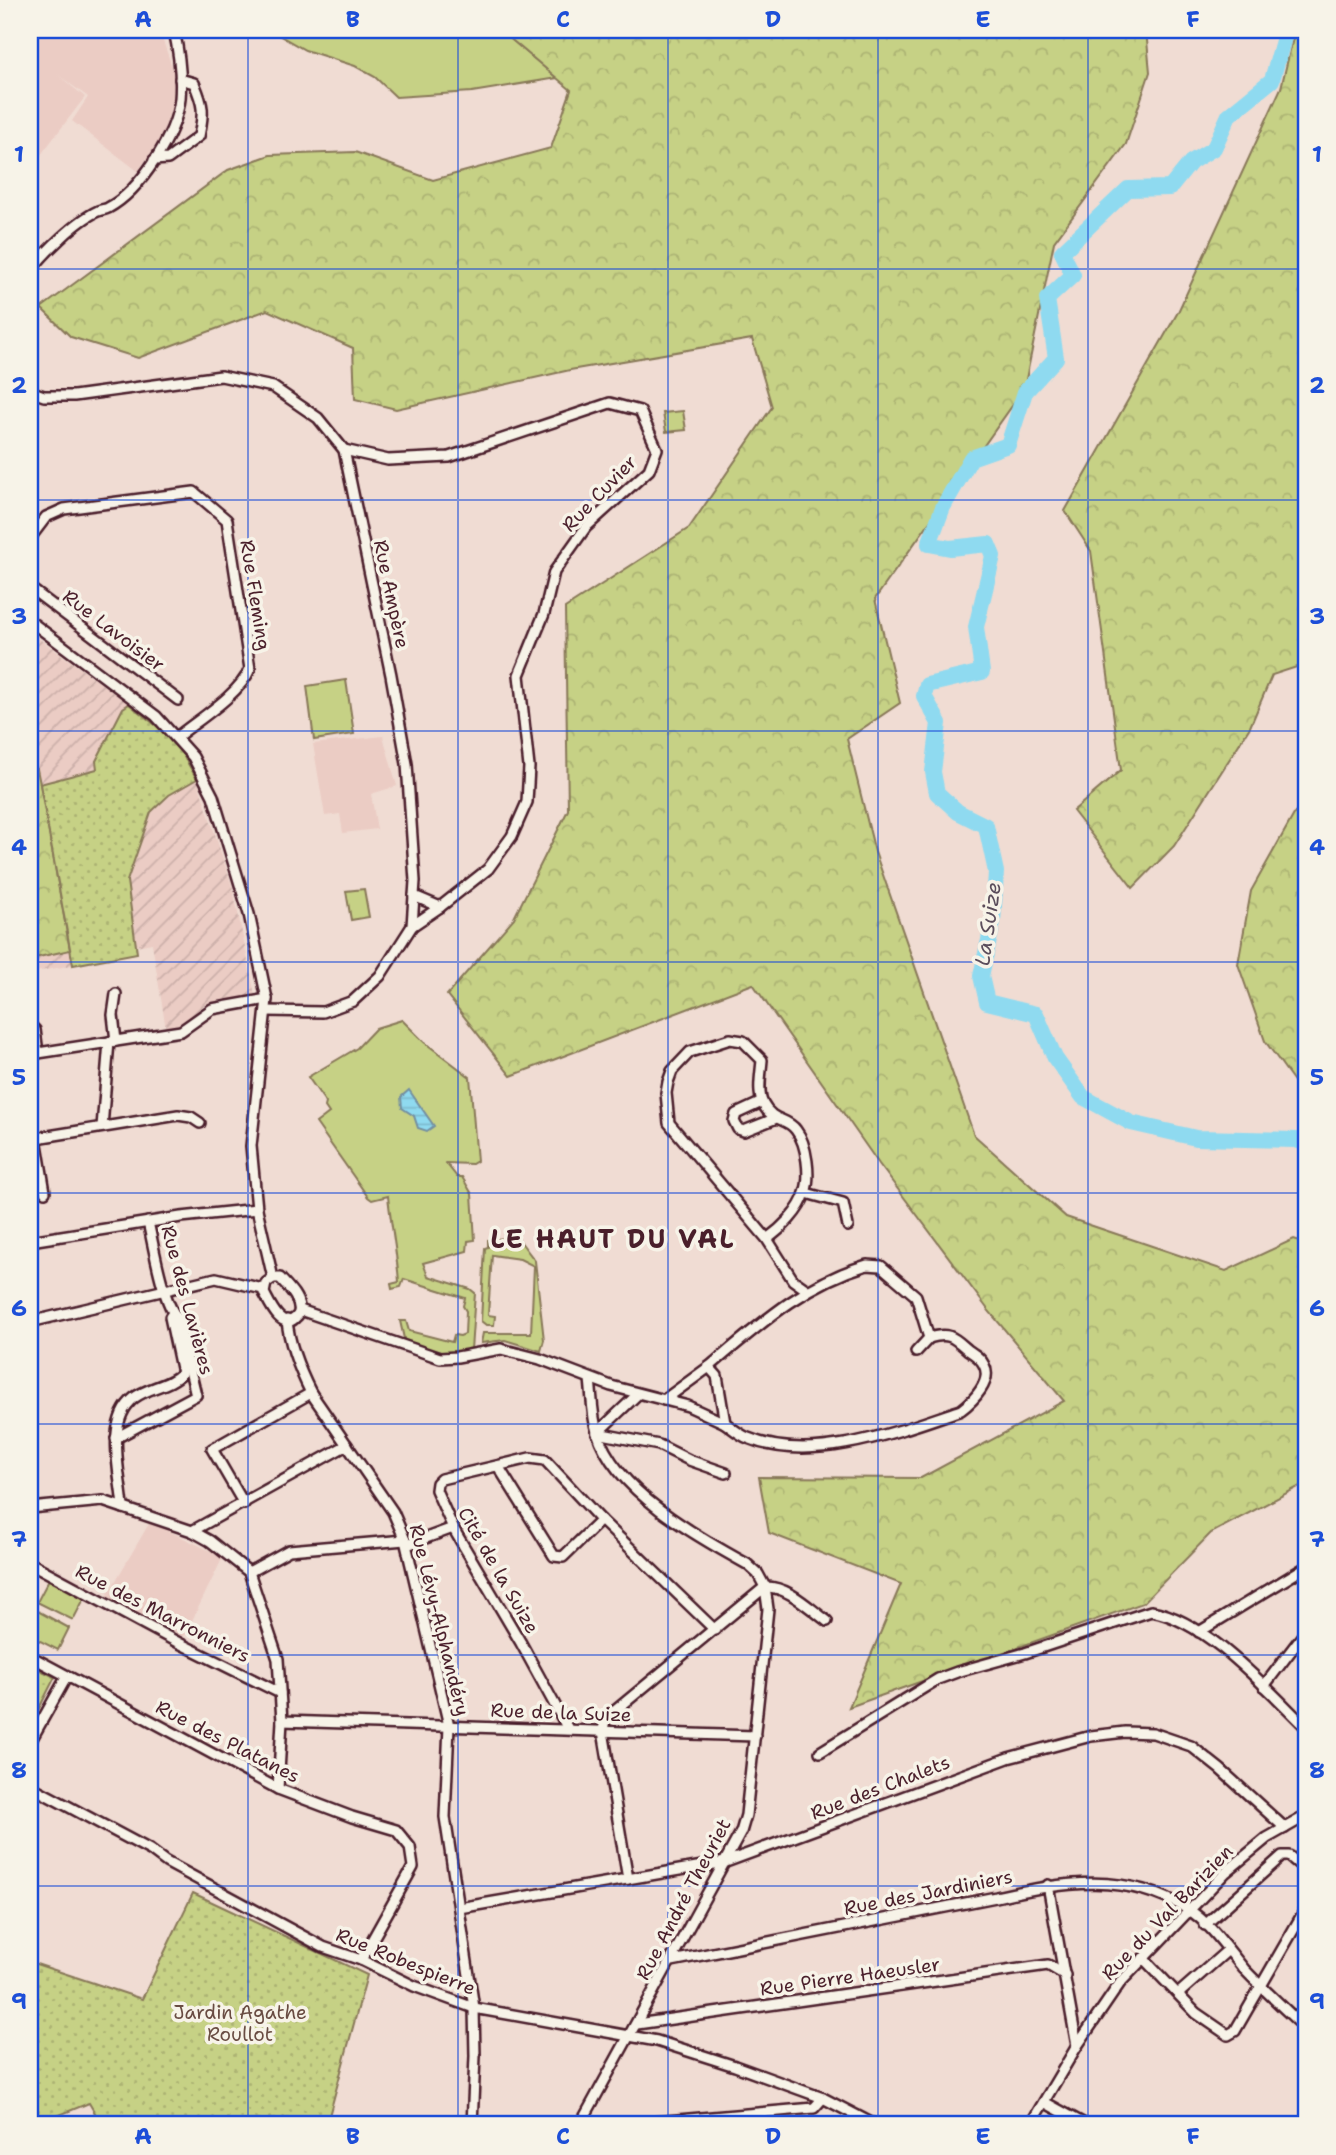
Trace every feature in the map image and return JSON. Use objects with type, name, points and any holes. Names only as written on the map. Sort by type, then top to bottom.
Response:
[{"type":"street","points":[[30,271],[67,233],[99,210],[107,208],[141,182],[163,149],[180,102],[181,60],[174,30]]},
{"type":"street","points":[[154,160],[168,159],[198,136],[204,113],[199,95],[194,83],[180,79]]},
{"type":"street","name":"Rue Ampère","points":[[30,391],[44,396],[74,396],[221,376],[273,387],[318,418],[344,450],[407,764],[415,881],[412,926],[380,976],[353,1000],[323,1012],[267,1011]]},
{"type":"street","name":"Rue Cuvier","points":[[344,450],[388,460],[449,457],[610,403],[640,411],[657,449],[649,470],[586,527],[554,572],[544,614],[519,675],[529,767],[527,802],[512,836],[488,869],[412,926]]},
{"type":"street","name":"Rue Fleming","points":[[30,538],[46,517],[64,509],[194,492],[227,520],[250,669],[245,680],[234,691],[177,737]]},
{"type":"street","name":"Rue Lavoisier","points":[[30,588],[178,700]]},
{"type":"street","points":[[30,621],[156,716],[177,737],[199,767],[212,796],[249,914],[267,999],[251,1146],[257,1209],[273,1278]]},
{"type":"street","points":[[414,897],[440,907]]},
{"type":"street","points":[[102,1127],[116,995]]},
{"type":"street","points":[[30,1024],[35,1030],[34,1054],[181,1031],[212,1009],[267,999]]},
{"type":"street","points":[[774,1119],[762,1102],[762,1060],[743,1041],[730,1039],[690,1052],[672,1071],[666,1093],[669,1123],[767,1239],[793,1280],[807,1290]]},
{"type":"street","points":[[762,1102],[736,1114],[734,1121],[738,1129],[744,1130],[774,1119],[785,1121],[796,1128],[807,1152],[806,1193],[783,1227],[767,1239]]},
{"type":"street","points":[[45,1192],[33,1138],[178,1115],[191,1117],[200,1123]]},
{"type":"street","points":[[806,1193],[843,1202],[848,1226]]},
{"type":"street","points":[[30,1241],[148,1222],[257,1209]]},
{"type":"street","name":"Rue des Lavières","points":[[116,1438],[196,1395],[177,1317],[165,1290],[148,1222]]},
{"type":"street","points":[[664,1400],[807,1290],[841,1273],[867,1265],[881,1266],[916,1296],[929,1338]]},
{"type":"street","points":[[30,1322],[216,1278],[263,1289]]},
{"type":"street","points":[[263,1289],[268,1281],[280,1278],[300,1310],[440,1358],[501,1349],[540,1359],[590,1379],[688,1406],[725,1423],[747,1438],[785,1448],[832,1446],[890,1433],[961,1410],[985,1383],[986,1369],[983,1361],[951,1336],[929,1338],[916,1352]]},
{"type":"street","points":[[263,1289],[274,1312],[283,1320],[297,1316],[300,1310]]},
{"type":"street","points":[[123,1508],[116,1438],[120,1416],[132,1399],[177,1378],[182,1373],[170,1317],[173,1313]]},
{"type":"street","name":"Rue Lévy-Alphandéry","points":[[287,1320],[301,1373],[393,1512],[406,1543],[449,1726],[445,1817],[474,2008],[472,2125]]},
{"type":"street","points":[[709,1367],[717,1376],[725,1423]]},
{"type":"street","points":[[590,1379],[597,1433],[630,1485],[668,1516],[747,1564],[758,1574],[765,1587]]},
{"type":"street","points":[[244,1504],[212,1449],[312,1393]]},
{"type":"street","points":[[597,1433],[638,1394]]},
{"type":"street","points":[[597,1433],[659,1445],[689,1460],[726,1473]]},
{"type":"street","points":[[192,1531],[347,1445]]},
{"type":"street","name":"Cité de la Suize","points":[[568,1729],[453,1528],[436,1490],[436,1483],[441,1479],[530,1458],[545,1460],[601,1520],[715,1630]]},
{"type":"street","points":[[498,1466],[554,1556],[563,1557],[601,1520]]},
{"type":"street","points":[[30,1508],[103,1502],[192,1531],[210,1541],[249,1572],[278,1659],[282,1721],[278,1789]]},
{"type":"street","points":[[249,1572],[289,1550],[406,1543],[453,1528]]},
{"type":"street","name":"Rue des Marronniers","points":[[30,1563],[179,1643],[280,1693]]},
{"type":"street","points":[[1199,1632],[1306,1567]]},
{"type":"street","points":[[628,1878],[603,1731],[605,1719],[765,1587],[776,1586],[827,1621]]},
{"type":"street","name":"Rue André Theuriet","points":[[583,2124],[741,1832],[746,1815],[768,1609],[765,1587]]},
{"type":"street","points":[[820,1752],[937,1679],[1151,1611],[1167,1613],[1232,1656],[1306,1727]]},
{"type":"street","points":[[1264,1686],[1306,1631]]},
{"type":"street","name":"Rue des Platanes","points":[[30,1656],[278,1789],[352,1817],[396,1830],[410,1847],[413,1867],[361,1960]]},
{"type":"street","points":[[30,1742],[67,1676]]},
{"type":"street","name":"Rue de la Suize","points":[[282,1721],[755,1736]]},
{"type":"street","name":"Rue des Chalets","points":[[458,1908],[726,1862],[1008,1758],[1091,1736],[1125,1732],[1153,1733],[1191,1746],[1285,1828]]},
{"type":"street","name":"Rue Robespierre","points":[[30,1786],[323,1947],[361,1960],[414,1986],[474,2008],[631,2035],[735,2066],[823,2098],[875,2125]]},
{"type":"street","name":"Rue du Val Barizien","points":[[1030,2125],[1077,2046],[1120,1983],[1226,1872],[1267,1838],[1306,1816]]},
{"type":"street","points":[[1205,1925],[1282,1856],[1289,1856],[1306,1870]]},
{"type":"street","name":"Rue des Jardiniers","points":[[672,1961],[1048,1885],[1104,1882],[1141,1889],[1189,1910],[1260,1986],[1306,2029]]},
{"type":"street","points":[[1048,1885],[1077,2046]]},
{"type":"street","points":[[1143,1958],[1196,2014],[1228,2035],[1235,2031],[1306,1908]]},
{"type":"street","points":[[1178,1994],[1228,1950]]},
{"type":"street","name":"Rue Pierre Haeusler","points":[[637,2024],[1048,1965],[1065,1976]]},
{"type":"street","points":[[620,2125],[814,2108],[823,2098]]},
{"type":"street","points":[[1044,2102],[1086,2125]]},
{"type":"shaded area","points":[[31,30],[159,30],[174,72],[173,103],[161,139],[138,171],[72,121],[88,97],[58,75],[85,97],[30,169]]},
{"type":"shaded area","points":[[30,632],[168,735],[183,755],[197,779],[233,889],[255,995],[204,1005],[184,1025],[166,1029],[152,943],[136,946],[137,953],[30,973]]},
{"type":"shaded area","points":[[383,736],[397,786],[371,794],[377,829],[343,833],[340,814],[325,816],[313,744]]},
{"type":"shaded area","points":[[150,1522],[223,1557],[184,1637],[105,1599]]},
{"type":"green space","points":[[270,30],[500,30],[557,78],[472,92],[396,97],[375,77],[355,66],[305,50]]},
{"type":"green space","points":[[500,30],[1146,30],[1150,72],[1126,144],[1054,242],[1024,389],[875,599],[900,703],[847,739],[875,852],[974,1135],[1066,1217],[1226,1271],[1294,1239],[1306,1243],[1306,1483],[1211,1533],[1143,1603],[849,1707],[901,1584],[769,1533],[759,1477],[921,1478],[1064,1401],[989,1311],[879,1164],[753,984],[511,1076],[447,995],[514,918],[568,810],[565,608],[689,528],[772,407],[752,339],[570,370],[396,409],[355,399],[353,348],[267,310],[138,358],[71,337],[41,308],[228,170],[270,155],[355,152],[433,180],[551,148],[571,90]]},
{"type":"green space","points":[[1295,30],[1306,30],[1306,664],[1272,675],[1250,727],[1174,846],[1133,888],[1073,811],[1121,770],[1091,551],[1065,511],[1178,312],[1281,88]]},
{"type":"green space","points":[[683,411],[686,430],[666,432],[663,413]]},
{"type":"green space","points":[[346,680],[354,734],[314,740],[307,686]]},
{"type":"green space","points":[[129,704],[168,735],[197,779],[169,795],[151,812],[127,881],[137,953],[73,965],[40,784],[97,769],[96,761],[123,708]]},
{"type":"green space","points":[[30,767],[37,769],[70,950],[30,959]]},
{"type":"green space","points":[[1306,793],[1306,1098],[1265,1041],[1238,964],[1251,891]]},
{"type":"green space","points":[[364,889],[369,917],[351,920],[346,891]]},
{"type":"green space","points":[[402,1020],[424,1042],[470,1077],[477,1161],[472,1164],[446,1163],[457,1177],[462,1177],[472,1194],[475,1240],[468,1241],[467,1251],[423,1263],[428,1276],[475,1293],[471,1350],[462,1352],[437,1352],[405,1343],[400,1321],[406,1321],[409,1331],[452,1342],[454,1335],[465,1334],[465,1298],[404,1279],[401,1287],[392,1289],[391,1284],[399,1282],[388,1196],[372,1200],[368,1197],[316,1123],[329,1113],[325,1107],[326,1103],[308,1077],[357,1048],[376,1028]]},
{"type":"green space","points":[[517,1237],[535,1261],[544,1340],[541,1351],[505,1340],[481,1343],[483,1333],[531,1333],[534,1266],[520,1259],[492,1255],[488,1315],[495,1316],[494,1325],[486,1325],[481,1321],[485,1248],[488,1247],[488,1240]]},
{"type":"green space","points":[[49,1579],[85,1597],[73,1620],[37,1602]]},
{"type":"green space","points":[[34,1609],[69,1628],[58,1650],[30,1636],[30,1617]]},
{"type":"green space","points":[[30,1665],[55,1677],[30,1726]]},
{"type":"green space","name":"Jardin Agathe Roullot","points":[[193,1893],[367,1975],[329,2116],[184,2125],[102,2125],[89,2103],[30,2125],[30,1962],[142,1999]]},
{"type":"green space","points":[[357,2120],[357,2125],[309,2125],[309,2122]]},
{"type":"water","points":[[409,1090],[434,1126],[427,1131],[418,1128],[414,1116],[402,1108],[401,1097]]},
{"type":"waterway","name":"La Suize","points":[[1286,30],[1272,80],[1229,115],[1214,148],[1191,162],[1170,188],[1128,189],[1062,252],[1073,275],[1047,299],[1056,358],[1025,392],[1008,445],[971,458],[943,507],[929,544],[950,548],[988,544],[993,556],[976,627],[982,672],[927,685],[924,696],[939,723],[933,772],[937,793],[958,812],[986,826],[996,872],[993,922],[981,976],[987,1002],[1036,1014],[1055,1058],[1083,1097],[1131,1123],[1196,1138],[1296,1140],[1306,1143]]},
{"type":"district","name":"LE HAUT DU VAL","points":[[613,1239]]}]
